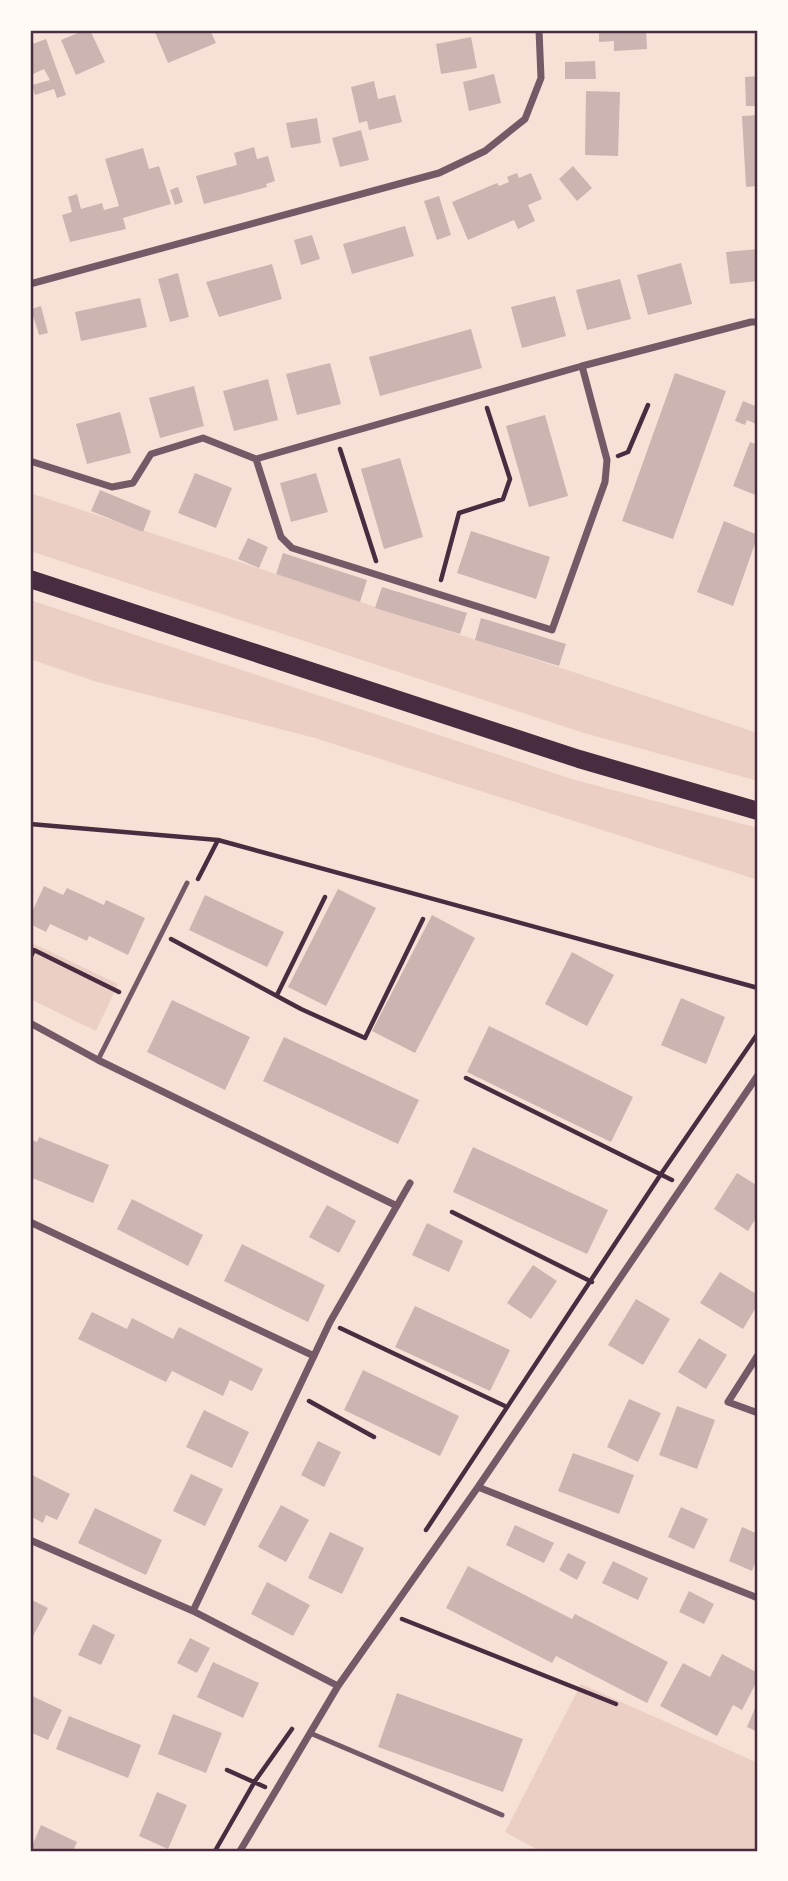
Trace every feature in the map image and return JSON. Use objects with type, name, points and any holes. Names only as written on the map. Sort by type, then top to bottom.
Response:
[{"type":"highway","points":[[30,579],[579,759],[758,811]]},
{"type":"street","points":[[30,284],[439,173],[473,157],[485,151],[525,119],[541,78],[539,30]]},
{"type":"street","points":[[30,461],[112,487],[133,483],[151,454],[203,438],[256,459],[582,366],[758,322]]},
{"type":"street","points":[[256,459],[281,537],[292,548],[552,630],[605,482],[607,460],[582,366]]},
{"type":"street","points":[[30,1023],[98,1060],[397,1206]]},
{"type":"street","points":[[240,1851],[338,1686],[478,1487],[758,1075]]},
{"type":"street","points":[[193,1611],[330,1322],[410,1182]]},
{"type":"street","points":[[30,1222],[313,1356]]},
{"type":"street","points":[[758,1355],[728,1402],[758,1413]]},
{"type":"street","points":[[478,1487],[758,1598]]},
{"type":"street","points":[[30,1540],[193,1611],[338,1686]]},
{"type":"lane","points":[[98,1060],[187,883]]},
{"type":"lane","points":[[310,1733],[502,1815]]},
{"type":"path","points":[[437,594],[459,513],[503,499],[510,479],[483,394]]},
{"type":"path","points":[[607,460],[628,452],[648,405]]},
{"type":"path","points":[[335,435],[380,575]]},
{"type":"path","points":[[30,824],[218,841],[758,989]]},
{"type":"path","points":[[187,883],[198,879],[218,841]]},
{"type":"path","points":[[277,995],[325,897]]},
{"type":"path","points":[[161,934],[365,1038],[423,919]]},
{"type":"path","points":[[30,958],[34,950],[130,997]]},
{"type":"path","points":[[419,1541],[661,1174],[758,1033]]},
{"type":"path","points":[[466,1078],[683,1185]]},
{"type":"path","points":[[452,1212],[611,1292]]},
{"type":"path","points":[[330,1322],[507,1407]]},
{"type":"path","points":[[296,1394],[374,1437]]},
{"type":"path","points":[[390,1614],[616,1704]]},
{"type":"path","points":[[215,1851],[255,1781],[295,1725]]},
{"type":"path","points":[[228,1770],[275,1793]]},
{"type":"shaded area","points":[[30,493],[758,733],[758,781],[584,733],[30,551]]},
{"type":"shaded area","points":[[30,600],[575,780],[758,828],[758,880],[315,738],[94,681],[30,659]]},
{"type":"shaded area","points":[[30,942],[118,984],[96,1031],[30,999]]},
{"type":"shaded area","points":[[581,1684],[758,1763],[758,1851],[540,1851],[505,1832]]},
{"type":"building","points":[[90,30],[105,62],[76,75],[61,40]]},
{"type":"building","points":[[154,30],[210,30],[216,43],[168,63]]},
{"type":"building","points":[[599,30],[646,30],[647,49],[614,51],[614,41],[599,42]]},
{"type":"building","points":[[471,37],[477,68],[441,74],[436,44]]},
{"type":"building","points":[[46,39],[66,95],[57,98],[54,89],[35,95],[32,85],[50,80],[44,69],[31,75],[30,73],[30,45]]},
{"type":"building","points":[[595,61],[596,79],[565,79],[565,62]]},
{"type":"building","points":[[494,74],[501,103],[469,111],[463,82]]},
{"type":"building","points":[[758,76],[758,106],[746,106],[745,77]]},
{"type":"building","points":[[374,81],[378,99],[395,95],[402,122],[369,130],[367,121],[359,123],[351,87]]},
{"type":"building","points":[[586,91],[620,92],[618,156],[585,155]]},
{"type":"building","points":[[758,115],[758,186],[746,187],[742,116]]},
{"type":"building","points":[[317,118],[321,143],[291,148],[286,123]]},
{"type":"building","points":[[361,130],[369,160],[340,167],[332,138]]},
{"type":"building","points":[[254,147],[257,159],[268,156],[275,181],[266,184],[267,187],[204,204],[196,176],[237,165],[234,153]]},
{"type":"building","points":[[143,148],[149,169],[159,166],[171,204],[123,218],[126,229],[70,242],[62,215],[72,212],[68,197],[77,194],[81,209],[102,203],[104,210],[119,206],[105,159]]},
{"type":"building","points":[[573,166],[592,188],[577,201],[559,179]]},
{"type":"building","points":[[517,173],[519,178],[531,173],[542,199],[528,205],[535,221],[518,229],[514,220],[468,240],[452,202],[497,183],[499,186],[509,182],[507,177]]},
{"type":"building","points":[[178,187],[183,202],[175,205],[170,190]]},
{"type":"building","points":[[439,196],[451,235],[437,240],[424,201]]},
{"type":"building","points":[[405,226],[414,256],[352,274],[343,244]]},
{"type":"building","points":[[312,235],[320,259],[301,265],[294,240]]},
{"type":"building","points":[[758,249],[758,281],[730,284],[726,252]]},
{"type":"building","points":[[681,263],[692,304],[648,315],[637,275]]},
{"type":"building","points":[[272,264],[282,299],[219,317],[206,282]]},
{"type":"building","points":[[178,273],[189,317],[170,322],[158,279]]},
{"type":"building","points":[[620,279],[631,319],[587,330],[576,290]]},
{"type":"building","points":[[555,296],[566,336],[522,348],[511,307]]},
{"type":"building","points":[[140,298],[147,327],[81,341],[75,312]]},
{"type":"building","points":[[41,306],[48,333],[39,335],[31,309]]},
{"type":"building","points":[[471,329],[482,368],[380,396],[369,357]]},
{"type":"building","points":[[330,363],[341,404],[297,415],[286,374]]},
{"type":"building","points":[[675,373],[726,391],[673,539],[622,521]]},
{"type":"building","points":[[268,379],[278,420],[234,431],[223,391]]},
{"type":"building","points":[[194,386],[204,426],[160,438],[149,398]]},
{"type":"building","points":[[743,401],[758,407],[756,424],[747,420],[745,425],[735,421]]},
{"type":"building","points":[[120,412],[131,453],[87,464],[76,424]]},
{"type":"building","points":[[545,415],[568,496],[529,507],[506,426]]},
{"type":"building","points":[[750,442],[758,445],[758,496],[733,486]]},
{"type":"building","points":[[400,458],[423,537],[384,549],[361,469]]},
{"type":"building","points":[[195,473],[232,488],[216,528],[178,513]]},
{"type":"building","points":[[316,473],[328,512],[291,522],[280,483]]},
{"type":"building","points":[[100,490],[151,511],[143,532],[91,511]]},
{"type":"building","points":[[724,521],[758,535],[733,606],[697,592]]},
{"type":"building","points":[[471,531],[550,557],[536,599],[457,573]]},
{"type":"building","points":[[248,538],[268,547],[259,568],[238,559]]},
{"type":"building","points":[[283,553],[367,580],[360,602],[276,574]]},
{"type":"building","points":[[382,587],[467,613],[460,634],[375,608]]},
{"type":"building","points":[[481,618],[566,644],[559,666],[475,640]]},
{"type":"building","points":[[44,886],[63,895],[67,888],[104,905],[106,900],[145,918],[128,955],[89,936],[87,941],[50,924],[46,932],[30,924],[30,916]]},
{"type":"building","points":[[338,889],[376,908],[326,1006],[288,987]]},
{"type":"building","points":[[205,895],[284,932],[267,967],[189,930]]},
{"type":"building","points":[[432,915],[475,938],[415,1053],[372,1031]]},
{"type":"building","points":[[572,952],[614,975],[587,1026],[545,1004]]},
{"type":"building","points":[[681,998],[725,1017],[706,1064],[661,1045]]},
{"type":"building","points":[[172,1000],[250,1037],[225,1090],[147,1052]]},
{"type":"building","points":[[489,1026],[633,1097],[611,1142],[467,1072]]},
{"type":"building","points":[[284,1037],[419,1100],[398,1144],[263,1081]]},
{"type":"building","points":[[39,1137],[109,1165],[93,1203],[30,1177],[30,1139],[37,1142]]},
{"type":"building","points":[[473,1147],[608,1210],[587,1254],[453,1192]]},
{"type":"building","points":[[737,1173],[758,1186],[758,1215],[748,1231],[714,1209]]},
{"type":"building","points":[[132,1199],[203,1235],[188,1266],[117,1229]]},
{"type":"building","points":[[327,1205],[356,1221],[339,1253],[309,1237]]},
{"type":"building","points":[[427,1223],[463,1241],[449,1272],[412,1255]]},
{"type":"building","points":[[242,1244],[325,1285],[308,1322],[224,1281]]},
{"type":"building","points":[[533,1265],[557,1281],[531,1319],[507,1303]]},
{"type":"building","points":[[720,1272],[758,1295],[758,1304],[743,1329],[700,1303]]},
{"type":"building","points":[[636,1299],[670,1319],[643,1365],[608,1345]]},
{"type":"building","points":[[415,1306],[510,1350],[490,1391],[395,1347]]},
{"type":"building","points":[[92,1312],[127,1329],[132,1318],[173,1339],[179,1327],[263,1369],[252,1391],[230,1380],[223,1396],[172,1371],[166,1382],[78,1339]]},
{"type":"building","points":[[699,1338],[727,1355],[706,1389],[678,1372]]},
{"type":"building","points":[[363,1370],[459,1416],[440,1456],[344,1410]]},
{"type":"building","points":[[629,1399],[661,1413],[638,1462],[607,1447]]},
{"type":"building","points":[[677,1406],[715,1420],[697,1469],[659,1455]]},
{"type":"building","points":[[204,1410],[249,1432],[232,1468],[186,1447]]},
{"type":"building","points":[[318,1441],[341,1452],[324,1487],[301,1475]]},
{"type":"building","points":[[573,1453],[634,1475],[619,1514],[558,1491]]},
{"type":"building","points":[[30,1474],[70,1494],[57,1520],[46,1515],[43,1523],[30,1516]]},
{"type":"building","points":[[191,1474],[223,1489],[205,1526],[173,1511]]},
{"type":"building","points":[[281,1505],[309,1520],[286,1562],[258,1547]]},
{"type":"building","points":[[681,1507],[708,1519],[694,1549],[668,1537]]},
{"type":"building","points":[[95,1508],[162,1540],[146,1575],[78,1543]]},
{"type":"building","points":[[515,1525],[554,1543],[544,1563],[506,1545]]},
{"type":"building","points":[[742,1527],[758,1534],[758,1555],[752,1571],[729,1561]]},
{"type":"building","points":[[330,1532],[364,1548],[342,1594],[308,1578]]},
{"type":"building","points":[[568,1553],[586,1562],[577,1580],[559,1570]]},
{"type":"building","points":[[613,1561],[648,1578],[638,1600],[602,1583]]},
{"type":"building","points":[[468,1566],[572,1619],[575,1614],[668,1662],[647,1703],[556,1656],[552,1663],[446,1608]]},
{"type":"building","points":[[267,1582],[310,1605],[293,1636],[251,1614]]},
{"type":"building","points":[[689,1591],[714,1604],[704,1624],[679,1612]]},
{"type":"building","points":[[30,1599],[48,1608],[32,1638],[30,1637]]},
{"type":"building","points":[[93,1624],[115,1635],[101,1665],[78,1655]]},
{"type":"building","points":[[190,1638],[210,1648],[197,1673],[177,1663]]},
{"type":"building","points":[[722,1654],[758,1673],[758,1679],[742,1710],[733,1705],[717,1736],[660,1706],[683,1663],[710,1677]]},
{"type":"building","points":[[213,1662],[259,1683],[243,1718],[197,1697]]},
{"type":"building","points":[[397,1693],[523,1739],[503,1792],[378,1747]]},
{"type":"building","points":[[30,1695],[62,1710],[48,1740],[30,1732]]},
{"type":"building","points":[[758,1701],[758,1732],[747,1727]]},
{"type":"building","points":[[173,1714],[222,1733],[206,1773],[158,1754]]},
{"type":"building","points":[[69,1716],[141,1745],[128,1778],[56,1749]]},
{"type":"building","points":[[157,1792],[187,1805],[168,1849],[139,1836]]},
{"type":"building","points":[[41,1825],[77,1842],[73,1851],[30,1851]]}]
